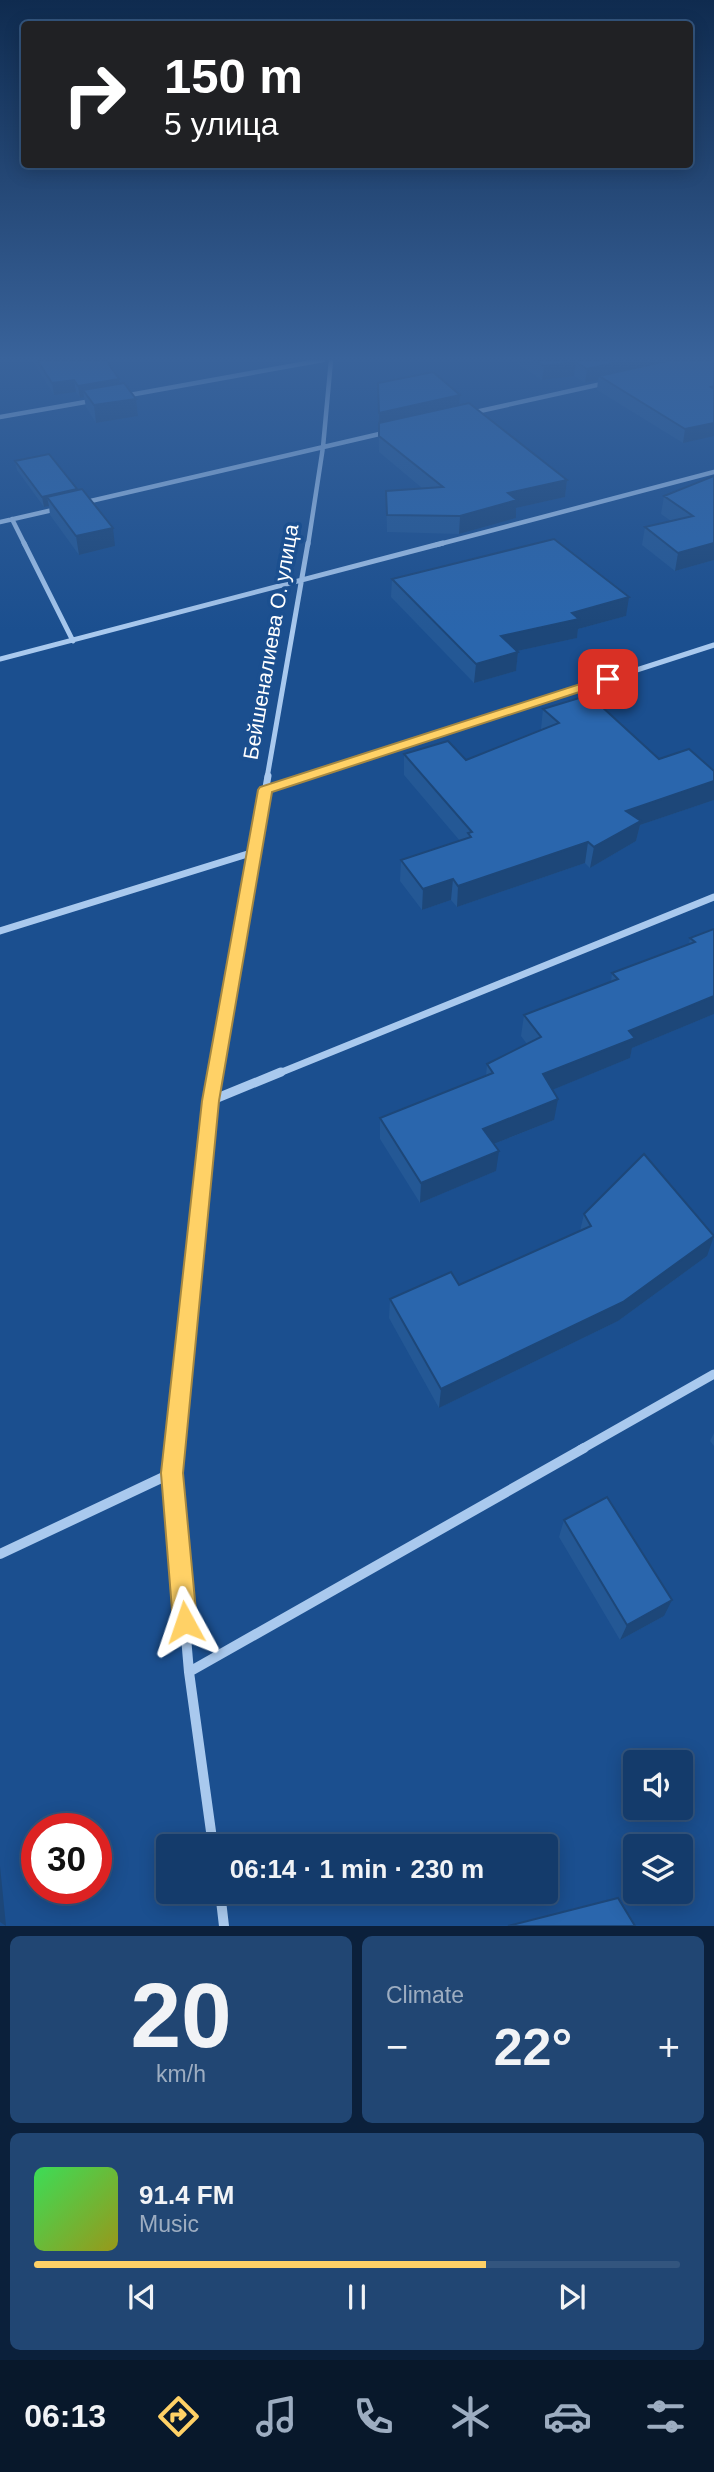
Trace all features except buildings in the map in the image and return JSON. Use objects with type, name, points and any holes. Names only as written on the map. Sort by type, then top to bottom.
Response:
[{"type":"street","points":[[79,503],[310,450]]},
{"type":"street","name":"Бейшеналиева О. улица","points":[[211,1834],[189,1672],[172,1473],[210,1101],[303,578],[323,450]]},
{"type":"street","points":[[0,659],[714,472]]},
{"type":"street","points":[[0,522],[66,507]]},
{"type":"street","points":[[12,519],[73,641]]},
{"type":"street","points":[[265,790],[714,645]]},
{"type":"street","points":[[0,931],[254,852]]},
{"type":"street","points":[[210,1101],[714,897]]},
{"type":"street","points":[[189,1672],[714,1374]]},
{"type":"street","points":[[0,1553],[172,1473]]},
{"type":"street","points":[[221,1904],[224,1926]]},
{"type":"route","points":[[185,1622],[172,1473],[210,1101],[265,790],[608,679]]}]
